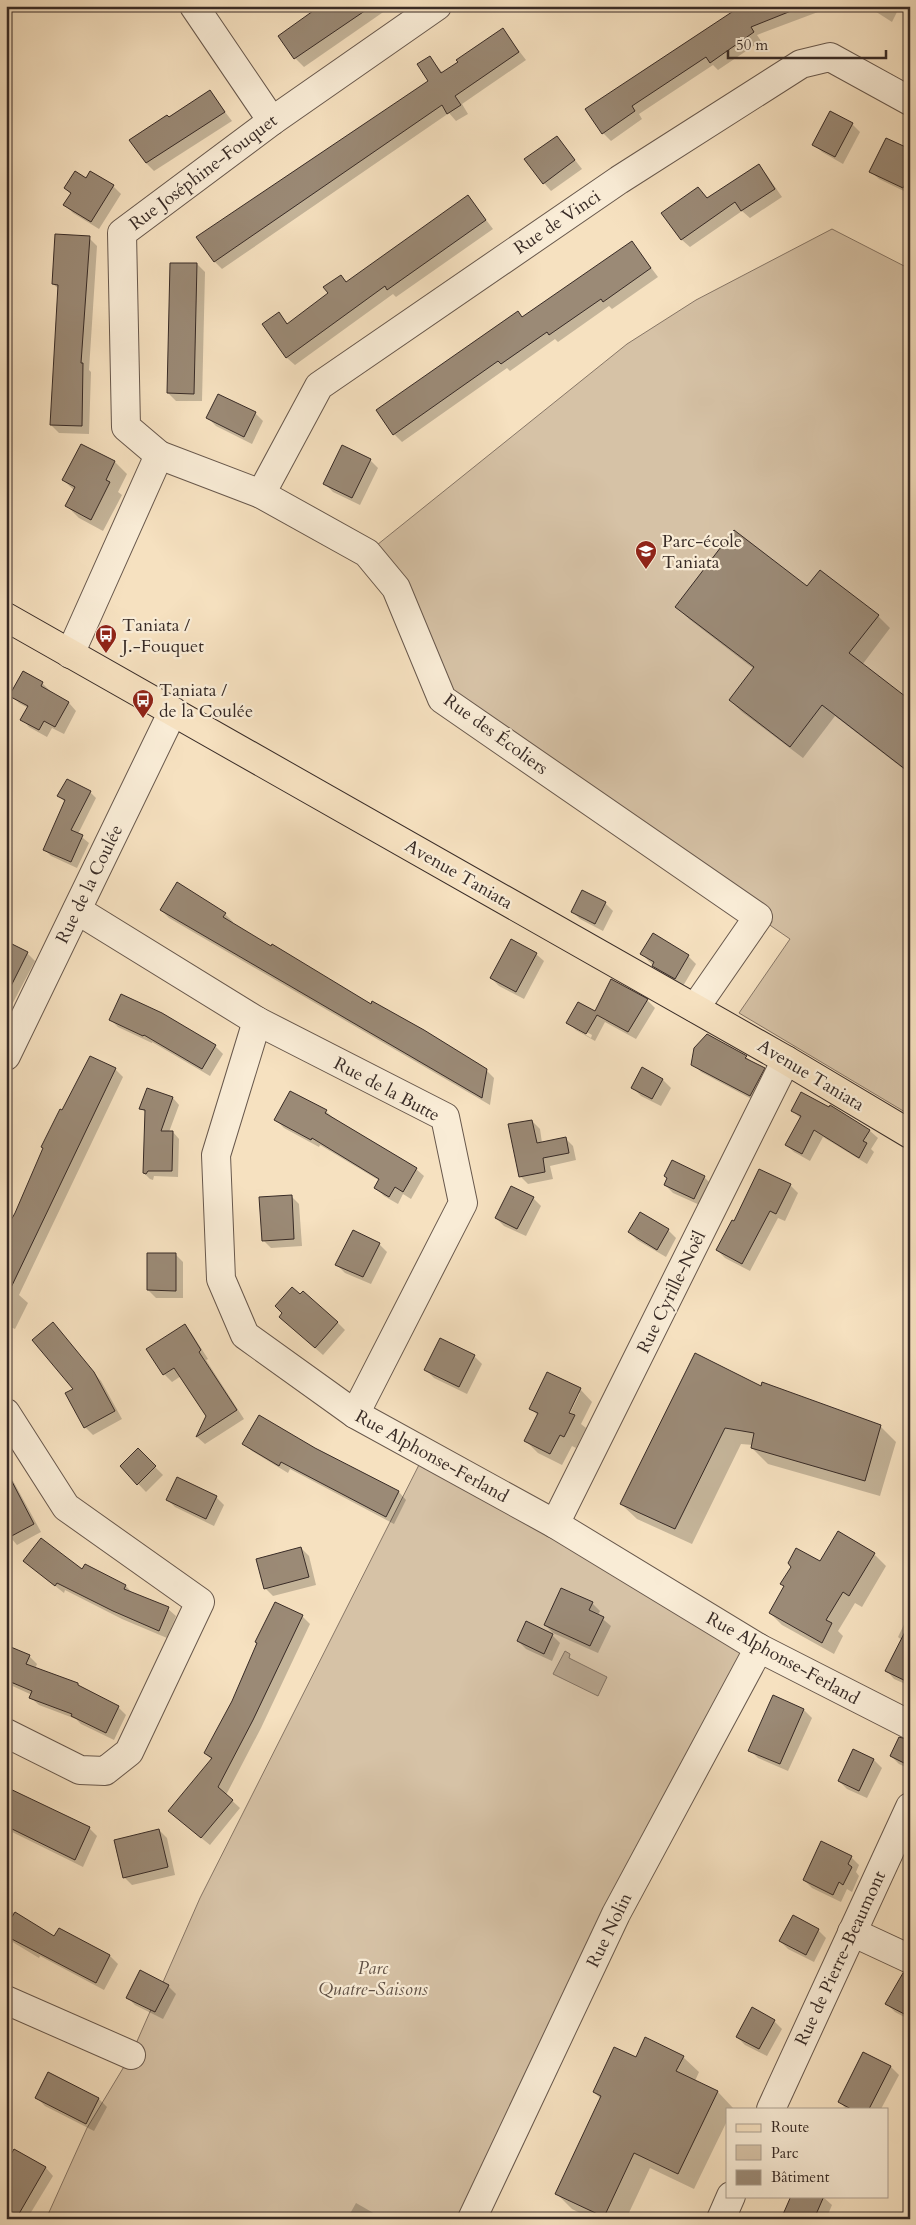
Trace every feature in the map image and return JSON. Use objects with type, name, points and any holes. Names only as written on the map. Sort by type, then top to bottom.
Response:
[{"type":"main road","name":"Avenue Taniata","points":[[6,617],[786,1060],[910,1134]]},
{"type":"street","points":[[194,6],[272,121]]},
{"type":"street","name":"Rue Joséphine-Fouquet","points":[[159,455],[126,427],[122,233],[272,121],[437,6]]},
{"type":"street","name":"Rue de Vinci","points":[[261,494],[319,386],[619,180],[801,64],[830,57],[910,101]]},
{"type":"street","points":[[70,654],[159,455]]},
{"type":"street","name":"Rue des Écoliers","points":[[159,455],[261,494],[367,553],[396,588],[442,699],[758,917],[695,1008]]},
{"type":"street","name":"Rue de la Coulée","points":[[6,1056],[173,711]]},
{"type":"street","name":"Rue de la Butte","points":[[76,910],[257,1021],[445,1117],[463,1203],[355,1414]]},
{"type":"street","name":"Rue Alphonse-Ferland","points":[[257,1021],[216,1155],[221,1280],[245,1335],[355,1414],[556,1524],[759,1648],[910,1725]]},
{"type":"street","name":"Rue Cyrille-Noël","points":[[556,1524],[786,1060]]},
{"type":"street","points":[[6,1413],[66,1507],[200,1602],[129,1752],[105,1772],[80,1770],[6,1733]]},
{"type":"street","name":"Rue Nolin","points":[[472,2219],[616,1914],[759,1648]]},
{"type":"street","name":"Rue de Pierre-Beaumont","points":[[771,2108],[910,1807]]},
{"type":"street","points":[[852,1932],[910,1959]]},
{"type":"street","points":[[8,2004],[131,2055]]},
{"type":"street","points":[[721,2219],[730,2198]]},
{"type":"green space","name":"Parc-école Taniata","points":[[832,229],[910,269],[910,1115],[739,1013],[790,939],[442,699],[367,553],[627,344],[696,300]]},
{"type":"green space","name":"Parc Quatre-Saisons","points":[[425,1453],[759,1648],[472,2219],[46,2219],[87,2128],[131,2055],[200,1898]]},
{"type":"shaded area","points":[[565,1651],[570,1654],[569,1658],[607,1677],[598,1696],[553,1674]]},
{"type":"building","points":[[320,6],[372,6],[294,59],[278,36]]},
{"type":"building","points":[[741,6],[801,7],[751,27],[754,32],[710,63],[706,57],[632,106],[635,111],[602,134],[585,109]]},
{"type":"building","points":[[503,28],[519,52],[455,96],[461,105],[447,114],[442,105],[214,262],[196,237],[428,81],[417,64],[430,56],[441,73],[458,62],[456,60]]},
{"type":"building","points":[[210,90],[225,112],[146,163],[129,140]]},
{"type":"building","points":[[830,111],[853,123],[835,157],[812,145]]},
{"type":"building","points":[[557,136],[575,160],[543,184],[524,159]]},
{"type":"building","points":[[886,138],[910,149],[910,174],[903,188],[869,172]]},
{"type":"building","points":[[759,164],[775,189],[741,211],[735,202],[681,240],[661,213],[698,187],[707,198]]},
{"type":"building","points":[[75,171],[86,178],[90,171],[114,185],[91,222],[63,205],[71,193],[64,188]]},
{"type":"building","points":[[468,195],[486,220],[387,290],[385,286],[286,358],[262,324],[279,312],[287,324],[328,293],[323,287],[341,275],[346,282]]},
{"type":"building","points":[[55,234],[90,236],[81,363],[83,363],[82,426],[50,425],[58,285],[52,284]]},
{"type":"building","points":[[632,241],[651,268],[603,302],[601,299],[549,335],[547,332],[501,364],[498,361],[393,435],[376,410],[518,311],[522,317]]},
{"type":"building","points":[[170,263],[197,263],[194,394],[167,393]]},
{"type":"building","points":[[218,394],[256,412],[244,437],[206,418]]},
{"type":"building","points":[[81,444],[115,461],[106,480],[110,482],[91,520],[65,506],[75,487],[62,480]]},
{"type":"building","points":[[342,445],[371,459],[352,498],[323,484]]},
{"type":"building","points":[[734,530],[807,586],[820,570],[879,615],[849,653],[910,700],[910,773],[822,705],[790,747],[729,700],[754,667],[675,607]]},
{"type":"building","points":[[23,671],[43,682],[41,686],[69,702],[55,727],[44,721],[39,730],[20,720],[28,706],[9,696]]},
{"type":"building","points":[[67,779],[91,791],[71,830],[83,835],[71,862],[43,850],[65,800],[57,796]]},
{"type":"building","points":[[177,882],[226,913],[223,917],[271,946],[272,944],[371,1004],[372,1001],[424,1030],[487,1069],[482,1098],[160,910]]},
{"type":"building","points":[[582,890],[606,902],[595,924],[571,912]]},
{"type":"building","points":[[653,933],[689,955],[675,979],[652,966],[654,962],[640,954]]},
{"type":"building","points":[[511,939],[537,953],[516,992],[490,978]]},
{"type":"building","points":[[6,941],[28,952],[6,996]]},
{"type":"building","points":[[611,979],[648,999],[628,1032],[597,1015],[586,1034],[566,1023],[578,1002],[595,1011]]},
{"type":"building","points":[[121,994],[162,1013],[216,1045],[202,1069],[144,1035],[109,1020]]},
{"type":"building","points":[[707,1034],[765,1068],[750,1096],[691,1065],[694,1048]]},
{"type":"building","points":[[90,1056],[116,1068],[6,1298],[6,1229],[15,1213],[43,1148],[41,1147]]},
{"type":"building","points":[[642,1067],[663,1079],[652,1099],[631,1088]]},
{"type":"building","points":[[147,1088],[173,1097],[161,1131],[173,1131],[172,1171],[148,1171],[146,1174],[143,1173],[145,1110],[139,1109]]},
{"type":"building","points":[[290,1091],[327,1110],[325,1113],[417,1168],[403,1192],[395,1187],[389,1197],[374,1188],[379,1179],[312,1138],[311,1140],[274,1120]]},
{"type":"building","points":[[801,1092],[829,1107],[830,1105],[870,1130],[863,1141],[867,1143],[859,1158],[814,1130],[802,1154],[785,1145],[801,1116],[791,1111]]},
{"type":"building","points":[[532,1120],[537,1143],[566,1137],[569,1153],[543,1158],[545,1172],[519,1177],[508,1124]]},
{"type":"building","points":[[672,1160],[705,1176],[694,1199],[664,1185],[667,1178],[664,1176]]},
{"type":"building","points":[[759,1169],[791,1184],[776,1214],[770,1211],[742,1264],[716,1250],[732,1220],[734,1221]]},
{"type":"building","points":[[511,1186],[534,1197],[517,1229],[495,1218]]},
{"type":"building","points":[[292,1195],[294,1239],[262,1241],[259,1197]]},
{"type":"building","points":[[640,1212],[669,1229],[657,1250],[628,1232]]},
{"type":"building","points":[[353,1230],[380,1243],[363,1277],[335,1265]]},
{"type":"building","points":[[147,1253],[176,1253],[176,1291],[147,1290]]},
{"type":"building","points":[[292,1287],[300,1294],[303,1291],[338,1322],[315,1348],[279,1317],[282,1313],[275,1306]]},
{"type":"building","points":[[53,1322],[94,1372],[115,1411],[84,1428],[65,1393],[73,1389],[32,1340]]},
{"type":"building","points":[[185,1324],[201,1350],[199,1352],[237,1410],[196,1437],[206,1416],[174,1368],[163,1375],[146,1349]]},
{"type":"building","points":[[440,1338],[475,1355],[459,1387],[424,1370]]},
{"type":"building","points":[[695,1353],[761,1386],[762,1382],[881,1425],[865,1481],[751,1448],[754,1433],[725,1428],[675,1529],[620,1504]]},
{"type":"building","points":[[547,1372],[581,1388],[569,1413],[575,1415],[564,1437],[560,1435],[550,1454],[524,1441],[538,1413],[529,1409]]},
{"type":"building","points":[[259,1415],[315,1448],[399,1491],[386,1517],[281,1462],[279,1466],[242,1444]]},
{"type":"building","points":[[138,1448],[156,1466],[137,1485],[120,1466]]},
{"type":"building","points":[[6,1470],[34,1524],[6,1539]]},
{"type":"building","points":[[177,1477],[217,1496],[206,1519],[166,1500]]},
{"type":"building","points":[[838,1531],[875,1553],[849,1596],[843,1592],[826,1620],[832,1623],[822,1643],[769,1613],[784,1586],[780,1584],[791,1567],[788,1563],[796,1548],[820,1561]]},
{"type":"building","points":[[41,1538],[82,1569],[85,1564],[126,1585],[124,1589],[169,1607],[159,1631],[57,1583],[55,1586],[23,1561]]},
{"type":"building","points":[[301,1547],[309,1577],[264,1589],[256,1559]]},
{"type":"building","points":[[561,1588],[593,1602],[589,1610],[604,1617],[590,1646],[544,1625]]},
{"type":"building","points":[[275,1602],[303,1615],[253,1720],[218,1787],[233,1800],[201,1838],[168,1811],[212,1758],[204,1753],[232,1701],[257,1643],[255,1642]]},
{"type":"building","points":[[526,1621],[553,1634],[544,1654],[517,1641]]},
{"type":"building","points":[[910,1622],[910,1683],[885,1671]]},
{"type":"building","points":[[6,1645],[30,1655],[26,1664],[78,1683],[78,1685],[119,1706],[106,1733],[71,1716],[72,1714],[29,1698],[32,1691],[6,1680]]},
{"type":"building","points":[[773,1695],[804,1709],[780,1764],[748,1751]]},
{"type":"building","points":[[899,1737],[910,1740],[910,1766],[890,1756]]},
{"type":"building","points":[[853,1749],[874,1759],[859,1791],[838,1781]]},
{"type":"building","points":[[6,1787],[90,1827],[75,1860],[6,1826]]},
{"type":"building","points":[[159,1829],[168,1867],[123,1878],[114,1840]]},
{"type":"building","points":[[821,1841],[852,1856],[848,1864],[852,1867],[843,1885],[839,1882],[833,1895],[803,1880]]},
{"type":"building","points":[[15,1912],[54,1936],[59,1928],[110,1955],[96,1983],[6,1936],[6,1926]]},
{"type":"building","points":[[793,1915],[819,1929],[806,1955],[779,1941]]},
{"type":"building","points":[[140,1970],[169,1985],[155,2012],[126,1998]]},
{"type":"building","points":[[903,1973],[910,1974],[910,2017],[885,2004]]},
{"type":"building","points":[[752,2007],[775,2020],[759,2049],[736,2037]]},
{"type":"building","points":[[645,2037],[684,2056],[676,2071],[718,2091],[678,2174],[634,2153],[604,2217],[555,2194],[601,2096],[593,2092],[614,2047],[636,2057]]},
{"type":"building","points":[[863,2052],[891,2066],[870,2108],[849,2108],[838,2102]]},
{"type":"building","points":[[48,2072],[99,2098],[86,2124],[35,2098]]},
{"type":"building","points":[[14,2149],[46,2167],[16,2219],[6,2219],[6,2163]]},
{"type":"building","points":[[790,2198],[823,2198],[814,2219],[781,2219]]},
{"type":"place","name":"Parc-école Taniata","points":[[646,570]]},
{"type":"place","name":"Taniata / J.-Fouquet","points":[[106,654]]},
{"type":"place","name":"Taniata / de la Coulée","points":[[143,719]]}]
